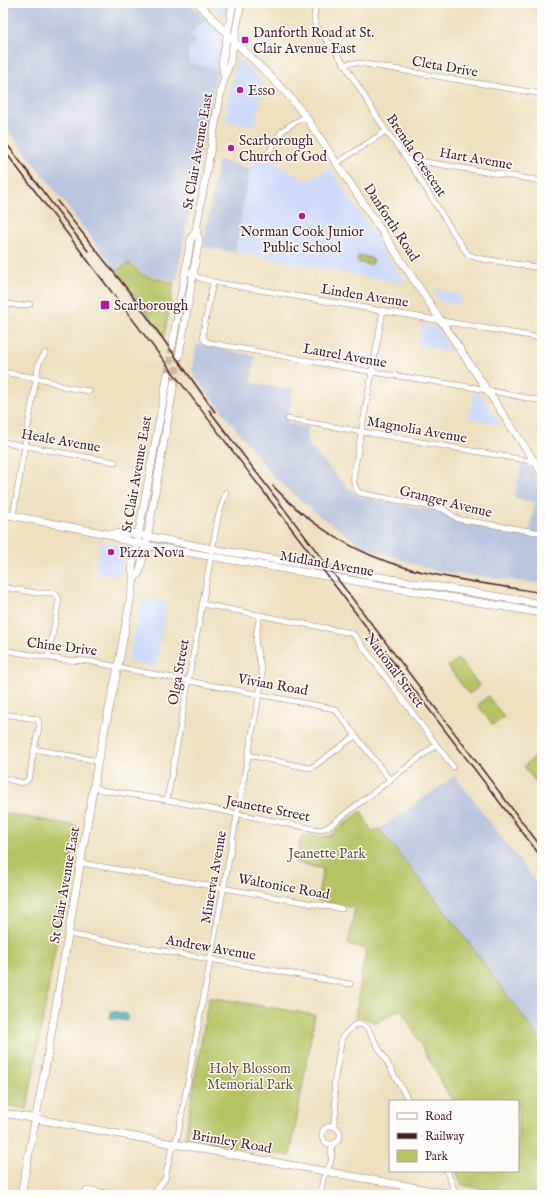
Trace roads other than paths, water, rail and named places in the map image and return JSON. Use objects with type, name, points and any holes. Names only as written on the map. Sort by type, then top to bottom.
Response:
[{"type":"main road","name":"Danforth Road","points":[[198,3],[270,76],[306,117],[542,473]]},
{"type":"main road","name":"St Clair Avenue East","points":[[224,77],[222,63],[233,3]]},
{"type":"main road","name":"St Clair Avenue East","points":[[172,347],[191,239],[196,230],[224,77],[230,62],[241,3]]},
{"type":"main road","points":[[523,3],[542,6]]},
{"type":"main road","name":"St Clair Avenue East","points":[[179,356],[199,240],[196,230]]},
{"type":"main road","name":"St Clair Avenue East","points":[[21,1195],[36,1119],[98,761],[118,667],[134,579],[132,569],[168,374]]},
{"type":"main road","name":"St Clair Avenue East","points":[[134,579],[139,572],[147,541],[174,383]]},
{"type":"main road","name":"Midland Avenue","points":[[3,514],[542,613]]},
{"type":"main road","name":"Midland Avenue","points":[[211,552],[542,604]]},
{"type":"main road","name":"Brimley Road","points":[[3,1113],[456,1195]]},
{"type":"street","name":"Brenda Crescent","points":[[316,3],[314,17],[315,24],[345,65],[386,131],[407,159],[468,254],[477,258],[542,268]]},
{"type":"street","name":"Cleta Drive","points":[[345,65],[350,63],[359,63],[542,94]]},
{"type":"street","points":[[268,154],[282,131],[295,122],[306,117]]},
{"type":"street","points":[[337,163],[386,131]]},
{"type":"street","name":"Hart Avenue","points":[[407,159],[542,181]]},
{"type":"street","name":"Linden Avenue","points":[[185,270],[213,282],[542,338]]},
{"type":"street","name":"Laurel Avenue","points":[[213,282],[203,332],[205,341],[210,343],[372,372],[476,388],[542,401]]},
{"type":"street","points":[[3,303],[20,306],[30,304]]},
{"type":"street","points":[[362,432],[383,310]]},
{"type":"street","points":[[13,516],[40,361],[45,353]]},
{"type":"street","points":[[3,372],[52,381],[64,387],[89,391]]},
{"type":"street","name":"Magnolia Avenue","points":[[288,419],[542,463]]},
{"type":"street","name":"Granger Avenue","points":[[362,432],[353,480],[354,486],[360,493],[443,509],[458,519],[542,533]]},
{"type":"street","name":"Heale Avenue","points":[[3,442],[115,462]]},
{"type":"street","name":"Olga Street","points":[[167,800],[211,552],[218,517],[226,492]]},
{"type":"street","points":[[3,586],[36,593],[54,594],[58,597],[59,600],[48,658]]},
{"type":"street","name":"National Street","points":[[202,604],[351,633],[355,636],[453,767]]},
{"type":"street","name":"Minerva Avenue","points":[[153,1195],[165,1179],[171,1152],[178,1135],[224,888],[259,694],[262,669],[256,647],[256,636],[260,615]]},
{"type":"street","name":"Chine Drive","points":[[3,650],[63,660],[89,661],[118,667]]},
{"type":"street","name":"Vivian Road","points":[[118,667],[335,709],[390,780]]},
{"type":"street","points":[[3,714],[36,719],[39,722],[30,775],[27,782],[22,783],[3,778]]},
{"type":"street","points":[[248,755],[309,768],[314,766],[355,736]]},
{"type":"street","name":"Jeanette Street","points":[[94,786],[102,790],[167,800],[322,830],[436,745]]},
{"type":"street","points":[[34,749],[98,761]]},
{"type":"street","name":"Waltonice Road","points":[[81,863],[342,909]]},
{"type":"street","name":"Andrew Avenue","points":[[68,934],[350,984]]},
{"type":"street","points":[[333,1126],[336,1112],[334,1084],[342,1037],[355,1025],[361,1024],[366,1027],[408,1100]]},
{"type":"street","points":[[333,1126],[338,1130],[340,1136],[337,1142],[332,1144],[323,1140],[322,1133],[326,1128],[333,1126]]},
{"type":"street","points":[[320,1195],[323,1179],[331,1162],[332,1144]]},
{"type":"street","points":[[447,1172],[456,1195]]},
{"type":"street","points":[[82,1195],[86,1190],[116,1195]]},
{"type":"water","points":[[112,1011],[127,1014],[128,1019],[126,1021],[110,1018]]},
{"type":"tunnel","points":[[168,374],[172,347]]},
{"type":"tunnel","points":[[174,383],[179,356]]},
{"type":"railway","points":[[3,139],[88,251]]},
{"type":"railway","points":[[3,149],[542,858]]},
{"type":"railway","points":[[57,201],[131,294],[215,412]]},
{"type":"railway","points":[[209,410],[542,848]]},
{"type":"railway","points":[[273,486],[287,500],[318,525],[334,536],[370,555],[407,568],[424,572],[542,593]]},
{"type":"place","name":"Danforth Road at St. Clair Avenue East","points":[[245,40]]},
{"type":"place","name":"Esso","points":[[240,90]]},
{"type":"place","name":"Scarborough Church of God","points":[[231,148]]},
{"type":"place","name":"Norman Cook Junior Public School","points":[[302,216]]},
{"type":"place","name":"Scarborough","points":[[105,305]]},
{"type":"place","name":"Pizza Nova","points":[[111,552]]},
{"type":"park label","name":"Jeanette Park","points":[[327,853]]},
{"type":"park label","name":"Holy Blossom Memorial Park","points":[[250,1076]]}]
